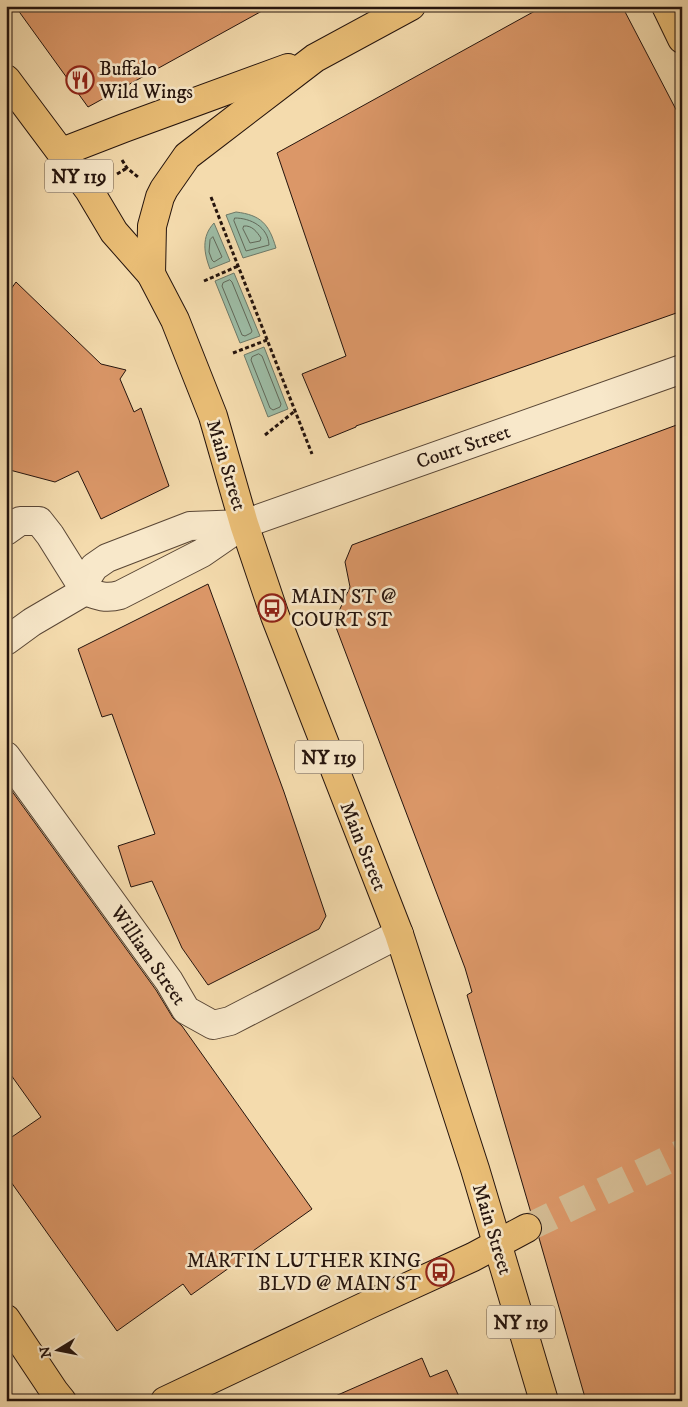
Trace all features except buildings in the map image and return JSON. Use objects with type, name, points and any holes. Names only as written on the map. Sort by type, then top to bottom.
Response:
[{"type":"main road","points":[[62,152],[315,58],[411,6]]},
{"type":"main road","points":[[666,6],[682,38]]},
{"type":"main road","points":[[151,274],[152,226],[160,197],[187,156],[315,58]]},
{"type":"main road","name":"Main Street","points":[[6,79],[89,190],[114,232],[151,274],[175,320],[213,416],[244,524],[275,616],[399,934],[498,1244],[544,1401]]},
{"type":"main road","points":[[165,1401],[498,1244],[526,1228]]},
{"type":"main road","points":[[6,1320],[62,1401]]},
{"type":"street","name":"Court Street","points":[[244,524],[682,369]]},
{"type":"street","points":[[6,531],[20,521],[39,522],[50,535],[85,591],[100,597],[110,598],[120,595],[202,553],[244,524]]},
{"type":"street","points":[[85,591],[87,578],[94,567],[107,558],[190,526],[244,524]]},
{"type":"street","points":[[6,641],[32,622],[85,591]]},
{"type":"street","name":"William Street","points":[[6,756],[169,982],[186,1010],[213,1025],[222,1024],[399,934]]},
{"type":"path","points":[[119,156],[127,168],[144,183]]},
{"type":"path","points":[[116,174],[127,168]]},
{"type":"path","points":[[211,197],[312,454]]},
{"type":"path","points":[[204,281],[238,266]]},
{"type":"path","points":[[233,353],[267,340]]},
{"type":"path","points":[[264,434],[295,411]]},
{"type":"water","points":[[236,212],[245,213],[263,222],[276,248],[243,258],[226,215]]},
{"type":"water","points":[[214,223],[230,261],[210,269],[206,257],[205,239]]},
{"type":"water","points":[[234,273],[260,336],[240,343],[215,281]]},
{"type":"water","points":[[264,347],[288,409],[268,417],[244,355]]},
{"type":"tunnel","points":[[527,1228],[682,1153]]},
{"type":"place","name":"Buffalo Wild Wings","points":[[80,80]]},
{"type":"place","name":"MAIN ST @ COURT ST","points":[[272,608]]},
{"type":"place","name":"MARTIN LUTHER KING BLVD @ MAIN ST","points":[[440,1272]]}]
